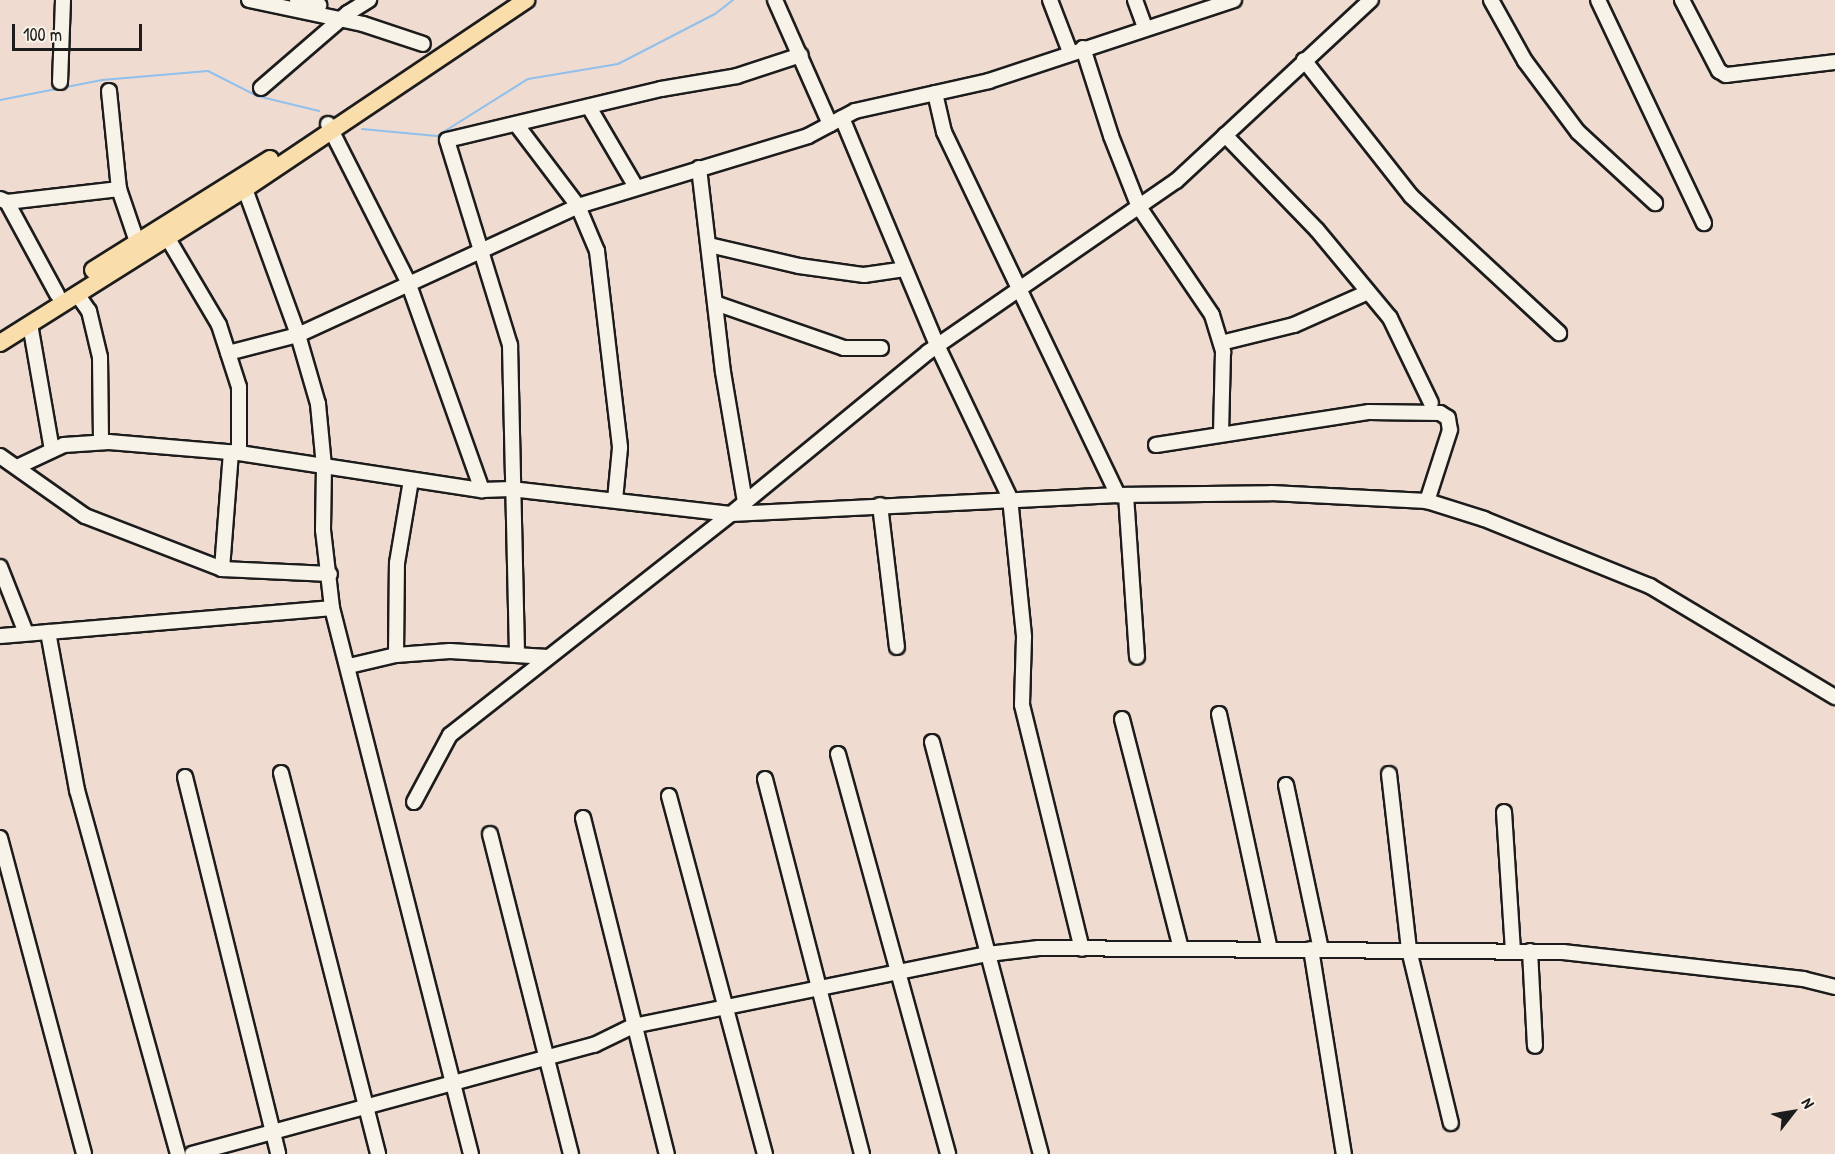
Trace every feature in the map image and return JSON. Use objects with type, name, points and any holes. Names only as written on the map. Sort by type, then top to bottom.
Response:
[{"type":"main road","points":[[0,330],[137,242],[354,113],[526,0]]},
{"type":"main road","points":[[0,343],[244,189],[330,127]]},
{"type":"street","points":[[60,82],[63,0]]},
{"type":"street","points":[[249,0],[344,16]]},
{"type":"street","points":[[261,88],[344,16],[369,0]]},
{"type":"street","points":[[775,0],[836,121],[905,269],[937,345],[1010,498],[1023,627],[1022,705],[1082,949]]},
{"type":"street","points":[[1050,0],[1077,50],[1139,207],[1212,315],[1221,343],[1221,434]]},
{"type":"street","points":[[1135,0],[1145,28]]},
{"type":"street","points":[[228,353],[298,335],[408,282],[578,206],[808,136],[855,111],[989,81],[1077,50],[1234,0]]},
{"type":"street","points":[[414,802],[450,735],[731,514],[937,345],[1176,181],[1371,0]]},
{"type":"street","points":[[1491,0],[1525,61],[1578,132],[1655,203]]},
{"type":"street","points":[[1598,0],[1704,223]]},
{"type":"street","points":[[1682,0],[1719,71],[1726,75],[1835,62]]},
{"type":"street","points":[[304,1],[423,44],[437,59]]},
{"type":"street","points":[[517,652],[511,489],[510,345],[478,251],[447,140],[736,76],[801,55]]},
{"type":"street","points":[[1304,60],[1411,196],[1560,333]]},
{"type":"street","points":[[109,91],[118,189],[137,242]]},
{"type":"street","points":[[935,93],[944,132],[1122,495],[1137,657]]},
{"type":"street","points":[[589,107],[636,187]]},
{"type":"street","points":[[516,124],[578,206],[597,251],[620,448],[615,500]]},
{"type":"street","points":[[330,127],[408,282],[482,490]]},
{"type":"street","points":[[1225,135],[1317,230],[1390,318],[1431,403]]},
{"type":"street","points":[[699,168],[715,303],[745,502]]},
{"type":"street","points":[[57,294],[4,201],[118,189]]},
{"type":"street","points":[[244,189],[298,335],[318,404],[324,466],[323,530],[330,574],[332,608],[349,666],[471,1154]]},
{"type":"street","points":[[167,237],[219,325],[239,387],[235,452],[222,569]]},
{"type":"street","points":[[709,245],[799,266],[864,275],[905,269]]},
{"type":"street","points":[[1221,343],[1293,325],[1368,292]]},
{"type":"street","points":[[77,294],[88,311],[100,357],[101,442]]},
{"type":"street","points":[[715,303],[844,348],[881,348]]},
{"type":"street","points":[[30,324],[51,450]]},
{"type":"street","points":[[1156,445],[1221,434],[1282,428],[1369,412],[1440,413],[1448,418],[1450,430],[1427,501]]},
{"type":"street","points":[[17,467],[64,445],[101,442],[235,452],[482,490],[511,489],[731,514],[1010,498],[1122,495],[1271,493],[1427,501],[1484,519],[1650,586],[1835,697]]},
{"type":"street","points":[[0,456],[85,516],[222,569],[330,574]]},
{"type":"street","points":[[396,655],[397,563],[411,480]]},
{"type":"street","points":[[880,505],[897,646]]},
{"type":"street","points":[[0,567],[26,633]]},
{"type":"street","points":[[0,636],[332,608]]},
{"type":"street","points":[[48,632],[77,790],[178,1154]]},
{"type":"street","points":[[349,666],[396,655],[450,651],[517,652],[548,657]]},
{"type":"street","points":[[1219,714],[1270,949]]},
{"type":"street","points":[[1122,719],[1181,948]]},
{"type":"street","points":[[932,742],[1041,1154]]},
{"type":"street","points":[[838,754],[948,1154]]},
{"type":"street","points":[[281,772],[378,1154]]},
{"type":"street","points":[[1389,774],[1409,950],[1451,1123]]},
{"type":"street","points":[[185,777],[278,1154]]},
{"type":"street","points":[[765,779],[862,1154]]},
{"type":"street","points":[[1286,785],[1316,949],[1344,1154]]},
{"type":"street","points":[[669,796],[765,1154]]},
{"type":"street","points":[[1504,812],[1513,951]]},
{"type":"street","points":[[583,818],[633,1026],[667,1154]]},
{"type":"street","points":[[490,834],[571,1154]]},
{"type":"street","points":[[0,838],[84,1154]]},
{"type":"street","points":[[192,1154],[594,1045],[633,1026],[988,954],[1039,948],[1530,951],[1792,977],[1835,987]]},
{"type":"street","points":[[1530,951],[1535,1046]]},
{"type":"waterway","points":[[362,129],[437,136],[528,79],[618,64],[715,14],[733,0]]},
{"type":"waterway","points":[[0,100],[102,80],[208,71],[257,96],[319,111]]}]
